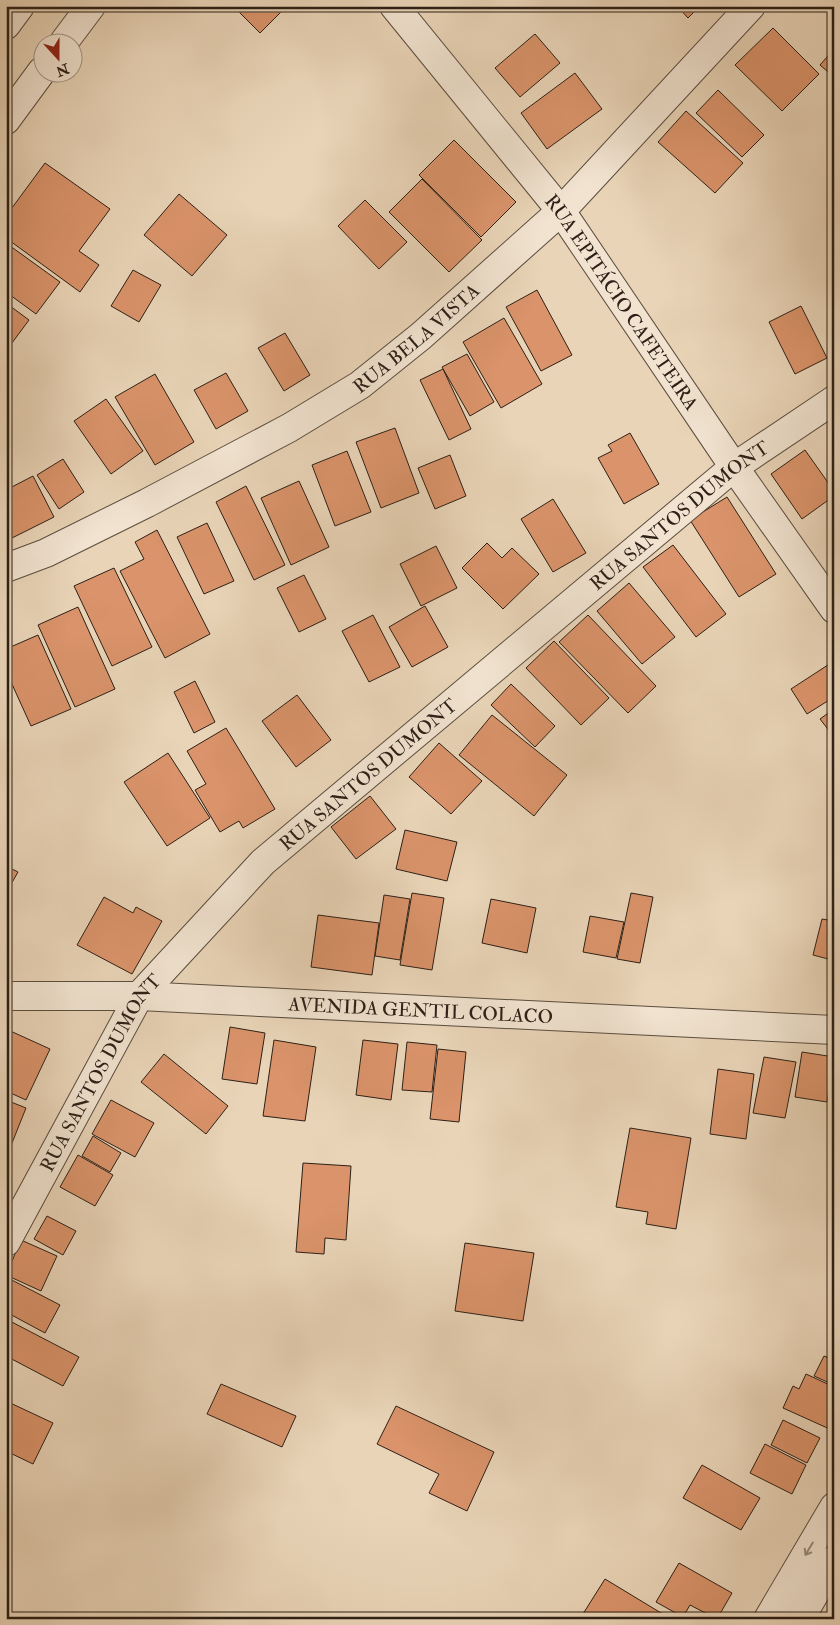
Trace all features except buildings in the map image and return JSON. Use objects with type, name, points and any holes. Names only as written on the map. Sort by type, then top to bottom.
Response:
[{"type":"street","points":[[6,25],[20,6]]},
{"type":"street","points":[[72,32],[91,6]]},
{"type":"street","name":"RUA EPITÁCIO CAFETEIRA","points":[[394,6],[561,210],[734,466],[834,609]]},
{"type":"street","name":"RUA BELA VISTA","points":[[6,568],[46,552],[147,503],[289,428],[360,385],[422,336],[561,210],[751,6]]},
{"type":"street","points":[[6,120],[34,82]]},
{"type":"street","name":"RUA SANTOS DUMONT","points":[[6,1242],[139,996],[263,862],[734,466],[834,400]]},
{"type":"street","name":"AVENIDA GENTIL COLACO","points":[[6,996],[139,996],[834,1030]]},
{"type":"street","points":[[768,1619],[834,1507]]},
{"type":"street","points":[[800,1619],[834,1560]]}]
